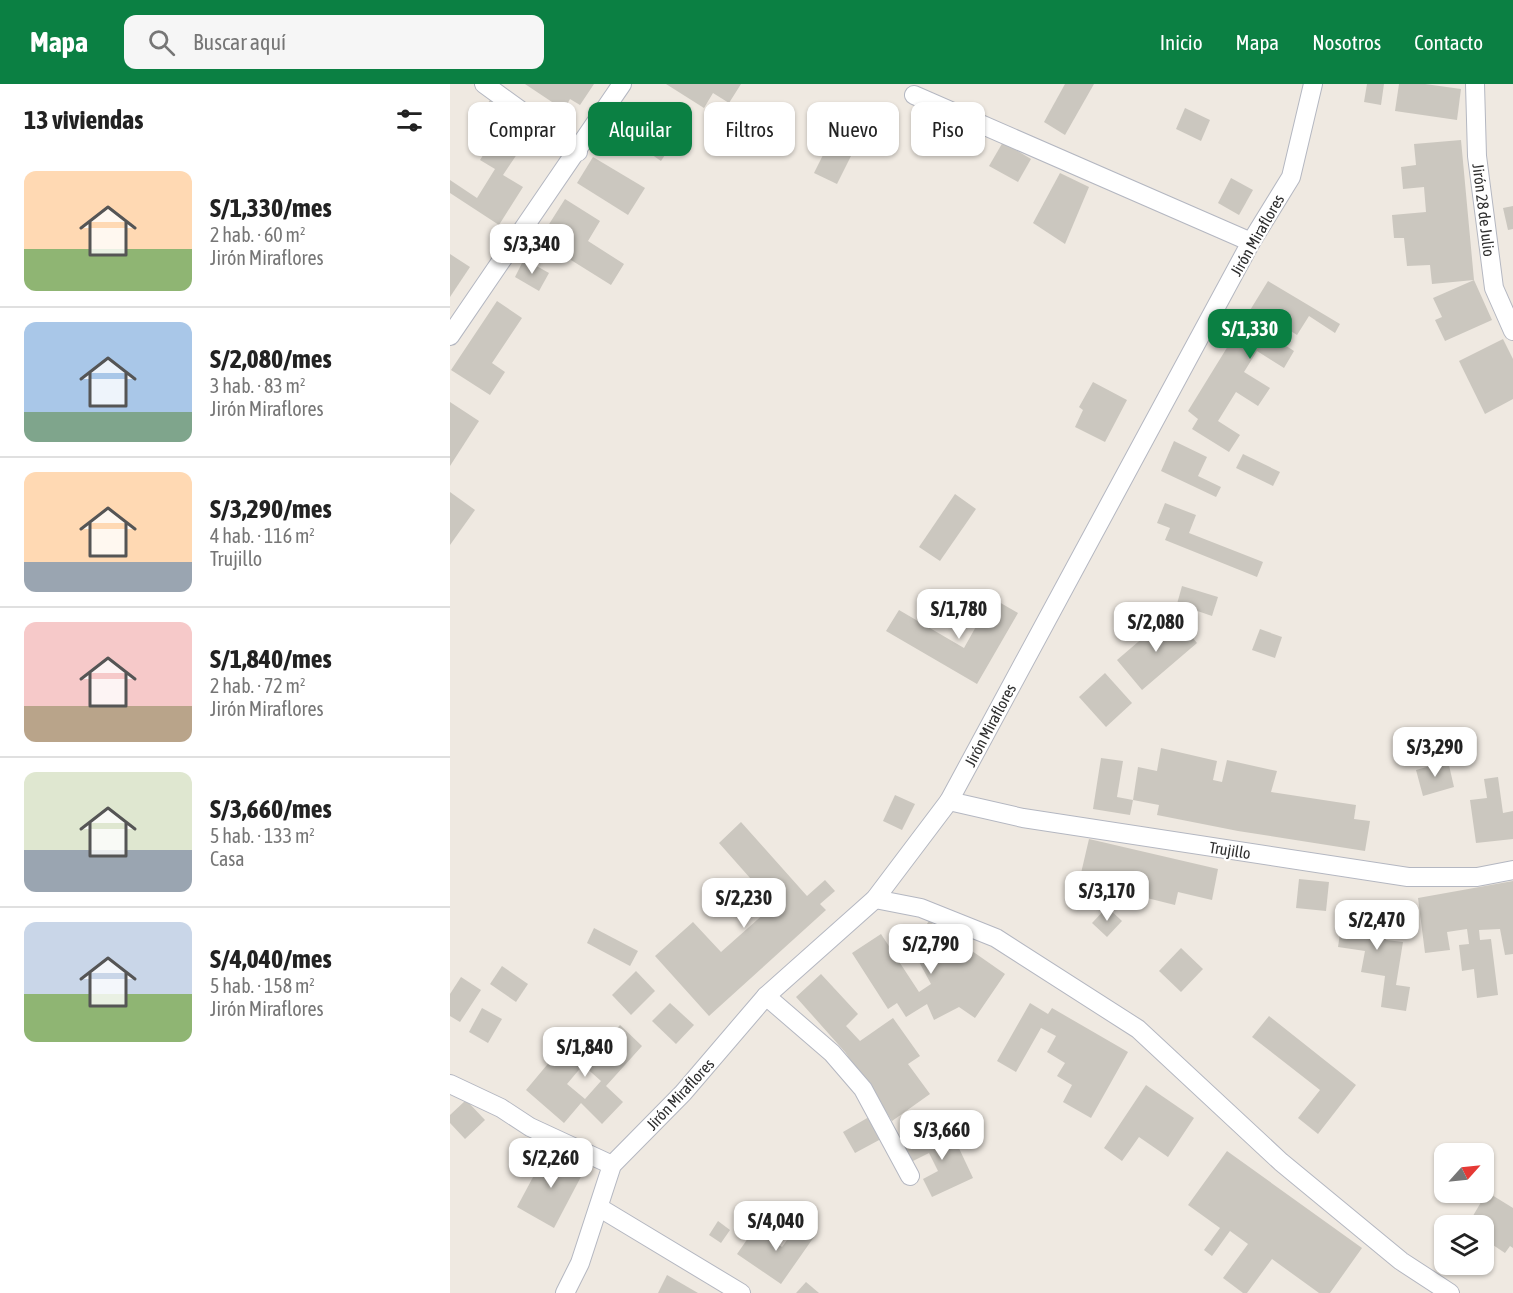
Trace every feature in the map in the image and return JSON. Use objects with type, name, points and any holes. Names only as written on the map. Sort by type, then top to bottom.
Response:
[{"type":"street","points":[[483,84],[578,152]]},
{"type":"street","points":[[450,336],[578,152],[622,84]]},
{"type":"street","name":"Jirón Miraflores","points":[[565,1293],[580,1263],[600,1208],[612,1165],[683,1093],[766,996],[875,899],[949,801],[1251,242],[1291,177],[1314,84]]},
{"type":"street","name":"Jirón 28 de Julio","points":[[1475,84],[1477,156],[1494,288],[1513,331]]},
{"type":"street","points":[[914,95],[1251,242]]},
{"type":"street","name":"Trujillo","points":[[949,801],[1023,818],[1408,877],[1477,877],[1513,870]]},
{"type":"street","points":[[875,899],[921,908],[996,938],[1138,1029],[1281,1161],[1401,1261],[1450,1293]]},
{"type":"street","points":[[766,996],[831,1053],[863,1089],[910,1176]]},
{"type":"street","points":[[450,1084],[612,1165]]},
{"type":"street","points":[[600,1208],[741,1293]]},
{"type":"building","points":[[525,84],[594,84],[580,105],[570,99],[568,102],[552,102]]},
{"type":"building","points":[[666,84],[741,84],[730,102],[713,93],[708,102],[704,102],[704,108]]},
{"type":"building","points":[[1065,84],[1094,84],[1065,135],[1044,122]]},
{"type":"building","points":[[1367,84],[1384,84],[1381,105],[1364,102]]},
{"type":"building","points":[[1399,84],[1425,84],[1461,89],[1457,120],[1395,111]]},
{"type":"building","points":[[1185,108],[1210,120],[1201,141],[1176,129]]},
{"type":"building","points":[[1461,140],[1474,280],[1432,284],[1430,265],[1407,266],[1404,238],[1394,238],[1392,215],[1426,212],[1424,187],[1403,189],[1401,167],[1416,165],[1414,144]]},
{"type":"building","points":[[1003,142],[1031,159],[1018,182],[989,166]]},
{"type":"building","points":[[483,156],[516,156],[503,175],[523,187],[499,225],[450,193],[450,180],[477,198],[495,169],[480,160]]},
{"type":"building","points":[[654,156],[664,156],[661,161]]},
{"type":"building","points":[[822,156],[851,156],[837,184],[814,173]]},
{"type":"building","points":[[593,157],[645,188],[628,215],[577,183]]},
{"type":"building","points":[[1060,173],[1089,187],[1065,244],[1033,223]]},
{"type":"building","points":[[1231,178],[1253,190],[1239,215],[1218,203]]},
{"type":"building","points":[[565,199],[600,221],[588,241],[624,264],[611,285],[539,240]]},
{"type":"building","points":[[1513,206],[1513,229],[1508,230],[1503,208]]},
{"type":"building","points":[[450,254],[470,267],[450,297]]},
{"type":"building","points":[[524,259],[549,273],[539,291],[515,277]]},
{"type":"building","points":[[1474,280],[1492,320],[1445,341],[1435,320],[1442,317],[1433,298]]},
{"type":"building","points":[[1268,281],[1340,324],[1335,333],[1309,316],[1297,335],[1275,321],[1268,334],[1294,351],[1284,368],[1257,351],[1244,372],[1270,388],[1258,406],[1236,392],[1218,421],[1240,435],[1229,452],[1192,429],[1198,419],[1188,411]]},
{"type":"building","points":[[497,301],[522,318],[492,363],[505,372],[490,395],[451,370]]},
{"type":"building","points":[[1503,339],[1513,359],[1513,399],[1485,414],[1459,361]]},
{"type":"building","points":[[1093,382],[1127,400],[1105,442],[1075,427],[1083,410],[1079,407]]},
{"type":"building","points":[[450,402],[479,421],[450,466]]},
{"type":"building","points":[[1174,441],[1207,457],[1198,476],[1221,487],[1216,497],[1161,471]]},
{"type":"building","points":[[1243,454],[1280,472],[1273,486],[1236,468]]},
{"type":"building","points":[[450,492],[475,510],[450,545]]},
{"type":"building","points":[[955,494],[976,509],[940,561],[919,547]]},
{"type":"building","points":[[1165,503],[1196,515],[1189,533],[1263,562],[1257,577],[1165,540],[1170,528],[1157,523]]},
{"type":"building","points":[[1182,586],[1218,597],[1212,616],[1177,604]]},
{"type":"building","points":[[992,598],[1018,613],[977,684],[886,631],[899,610],[964,648]]},
{"type":"building","points":[[1177,619],[1197,643],[1142,690],[1117,660],[1159,624],[1164,630]]},
{"type":"building","points":[[1260,629],[1282,637],[1275,658],[1252,650]]},
{"type":"building","points":[[1105,673],[1132,703],[1106,727],[1079,697]]},
{"type":"building","points":[[1161,748],[1217,761],[1213,780],[1222,782],[1227,760],[1277,771],[1271,792],[1356,805],[1354,819],[1370,821],[1365,851],[1238,831],[1157,815],[1159,805],[1133,800],[1138,767],[1157,771]]},
{"type":"building","points":[[1101,758],[1123,761],[1117,797],[1133,800],[1130,815],[1093,809]]},
{"type":"building","points":[[1448,761],[1454,787],[1423,796],[1416,770]]},
{"type":"building","points":[[1498,777],[1503,813],[1513,811],[1513,839],[1476,843],[1470,800],[1487,798],[1484,779]]},
{"type":"building","points":[[895,795],[915,804],[902,830],[883,821]]},
{"type":"building","points":[[741,822],[807,896],[825,880],[835,891],[820,904],[826,910],[709,1016],[655,956],[693,922],[721,952],[774,905],[719,843]]},
{"type":"building","points":[[1089,839],[1218,869],[1212,900],[1178,892],[1175,905],[1123,892],[1122,896],[1078,886]]},
{"type":"building","points":[[1299,879],[1329,882],[1326,911],[1296,908]]},
{"type":"building","points":[[1513,881],[1513,954],[1505,955],[1500,929],[1479,930],[1480,940],[1491,939],[1498,995],[1477,998],[1474,969],[1462,971],[1459,945],[1469,944],[1467,929],[1447,932],[1450,950],[1425,953],[1418,898]]},
{"type":"building","points":[[1369,903],[1391,907],[1386,940],[1403,942],[1396,985],[1410,987],[1406,1011],[1381,1007],[1385,976],[1361,972],[1365,951],[1338,947],[1343,913],[1367,917]]},
{"type":"building","points":[[1107,907],[1122,921],[1107,937],[1092,923]]},
{"type":"building","points":[[929,921],[1005,974],[975,1018],[959,1007],[934,1020],[927,1004],[906,1017],[897,1003],[888,1009],[852,953],[881,934],[919,992],[931,984],[911,947]]},
{"type":"building","points":[[594,928],[638,951],[630,966],[587,943]]},
{"type":"building","points":[[1181,948],[1203,969],[1181,992],[1159,971]]},
{"type":"building","points":[[502,966],[528,984],[516,1002],[490,984]]},
{"type":"building","points":[[636,971],[655,991],[631,1015],[612,995]]},
{"type":"building","points":[[821,974],[858,1014],[846,1026],[860,1041],[893,1018],[920,1056],[908,1064],[930,1094],[892,1121],[845,1052],[796,997]]},
{"type":"building","points":[[461,977],[481,990],[460,1022],[450,1016],[450,994]]},
{"type":"building","points":[[670,1003],[694,1025],[676,1044],[652,1021]]},
{"type":"building","points":[[1030,1003],[1048,1014],[1052,1008],[1128,1052],[1091,1118],[1063,1102],[1072,1085],[1057,1076],[1065,1063],[1047,1052],[1056,1036],[1041,1028],[1016,1072],[997,1061]]},
{"type":"building","points":[[482,1008],[502,1019],[488,1043],[469,1032]]},
{"type":"building","points":[[1269,1016],[1356,1085],[1318,1134],[1298,1118],[1320,1090],[1252,1037]]},
{"type":"building","points":[[620,1025],[642,1046],[606,1086],[623,1102],[602,1124],[581,1103],[564,1123],[526,1090],[562,1047],[583,1065]],"holes":[[[583,1065],[601,1081],[585,1099],[567,1084]]]},
{"type":"building","points":[[1146,1085],[1194,1118],[1168,1157],[1139,1137],[1122,1161],[1104,1148]]},
{"type":"building","points":[[466,1100],[485,1120],[465,1139],[450,1123],[450,1115]]},
{"type":"building","points":[[869,1117],[881,1139],[855,1153],[843,1132]]},
{"type":"building","points":[[949,1127],[973,1178],[932,1197],[923,1179],[938,1171],[929,1153],[911,1162],[904,1148]]},
{"type":"building","points":[[547,1151],[584,1171],[554,1228],[517,1207]]},
{"type":"building","points":[[1227,1151],[1362,1248],[1330,1293],[1319,1293],[1272,1259],[1247,1293],[1243,1293],[1223,1278],[1248,1244],[1230,1231],[1212,1256],[1204,1250],[1220,1228],[1188,1205]]},
{"type":"building","points":[[1494,1196],[1513,1208],[1513,1248],[1510,1246],[1505,1253],[1494,1246],[1494,1215],[1473,1215],[1481,1203],[1494,1203]]},
{"type":"building","points":[[718,1221],[730,1230],[721,1243],[709,1235]]},
{"type":"building","points":[[799,1223],[816,1234],[781,1284],[737,1254],[755,1228],[782,1247]]},
{"type":"building","points":[[667,1275],[698,1293],[658,1293]]},
{"type":"building","points":[[806,1282],[819,1293],[796,1293]]}]
